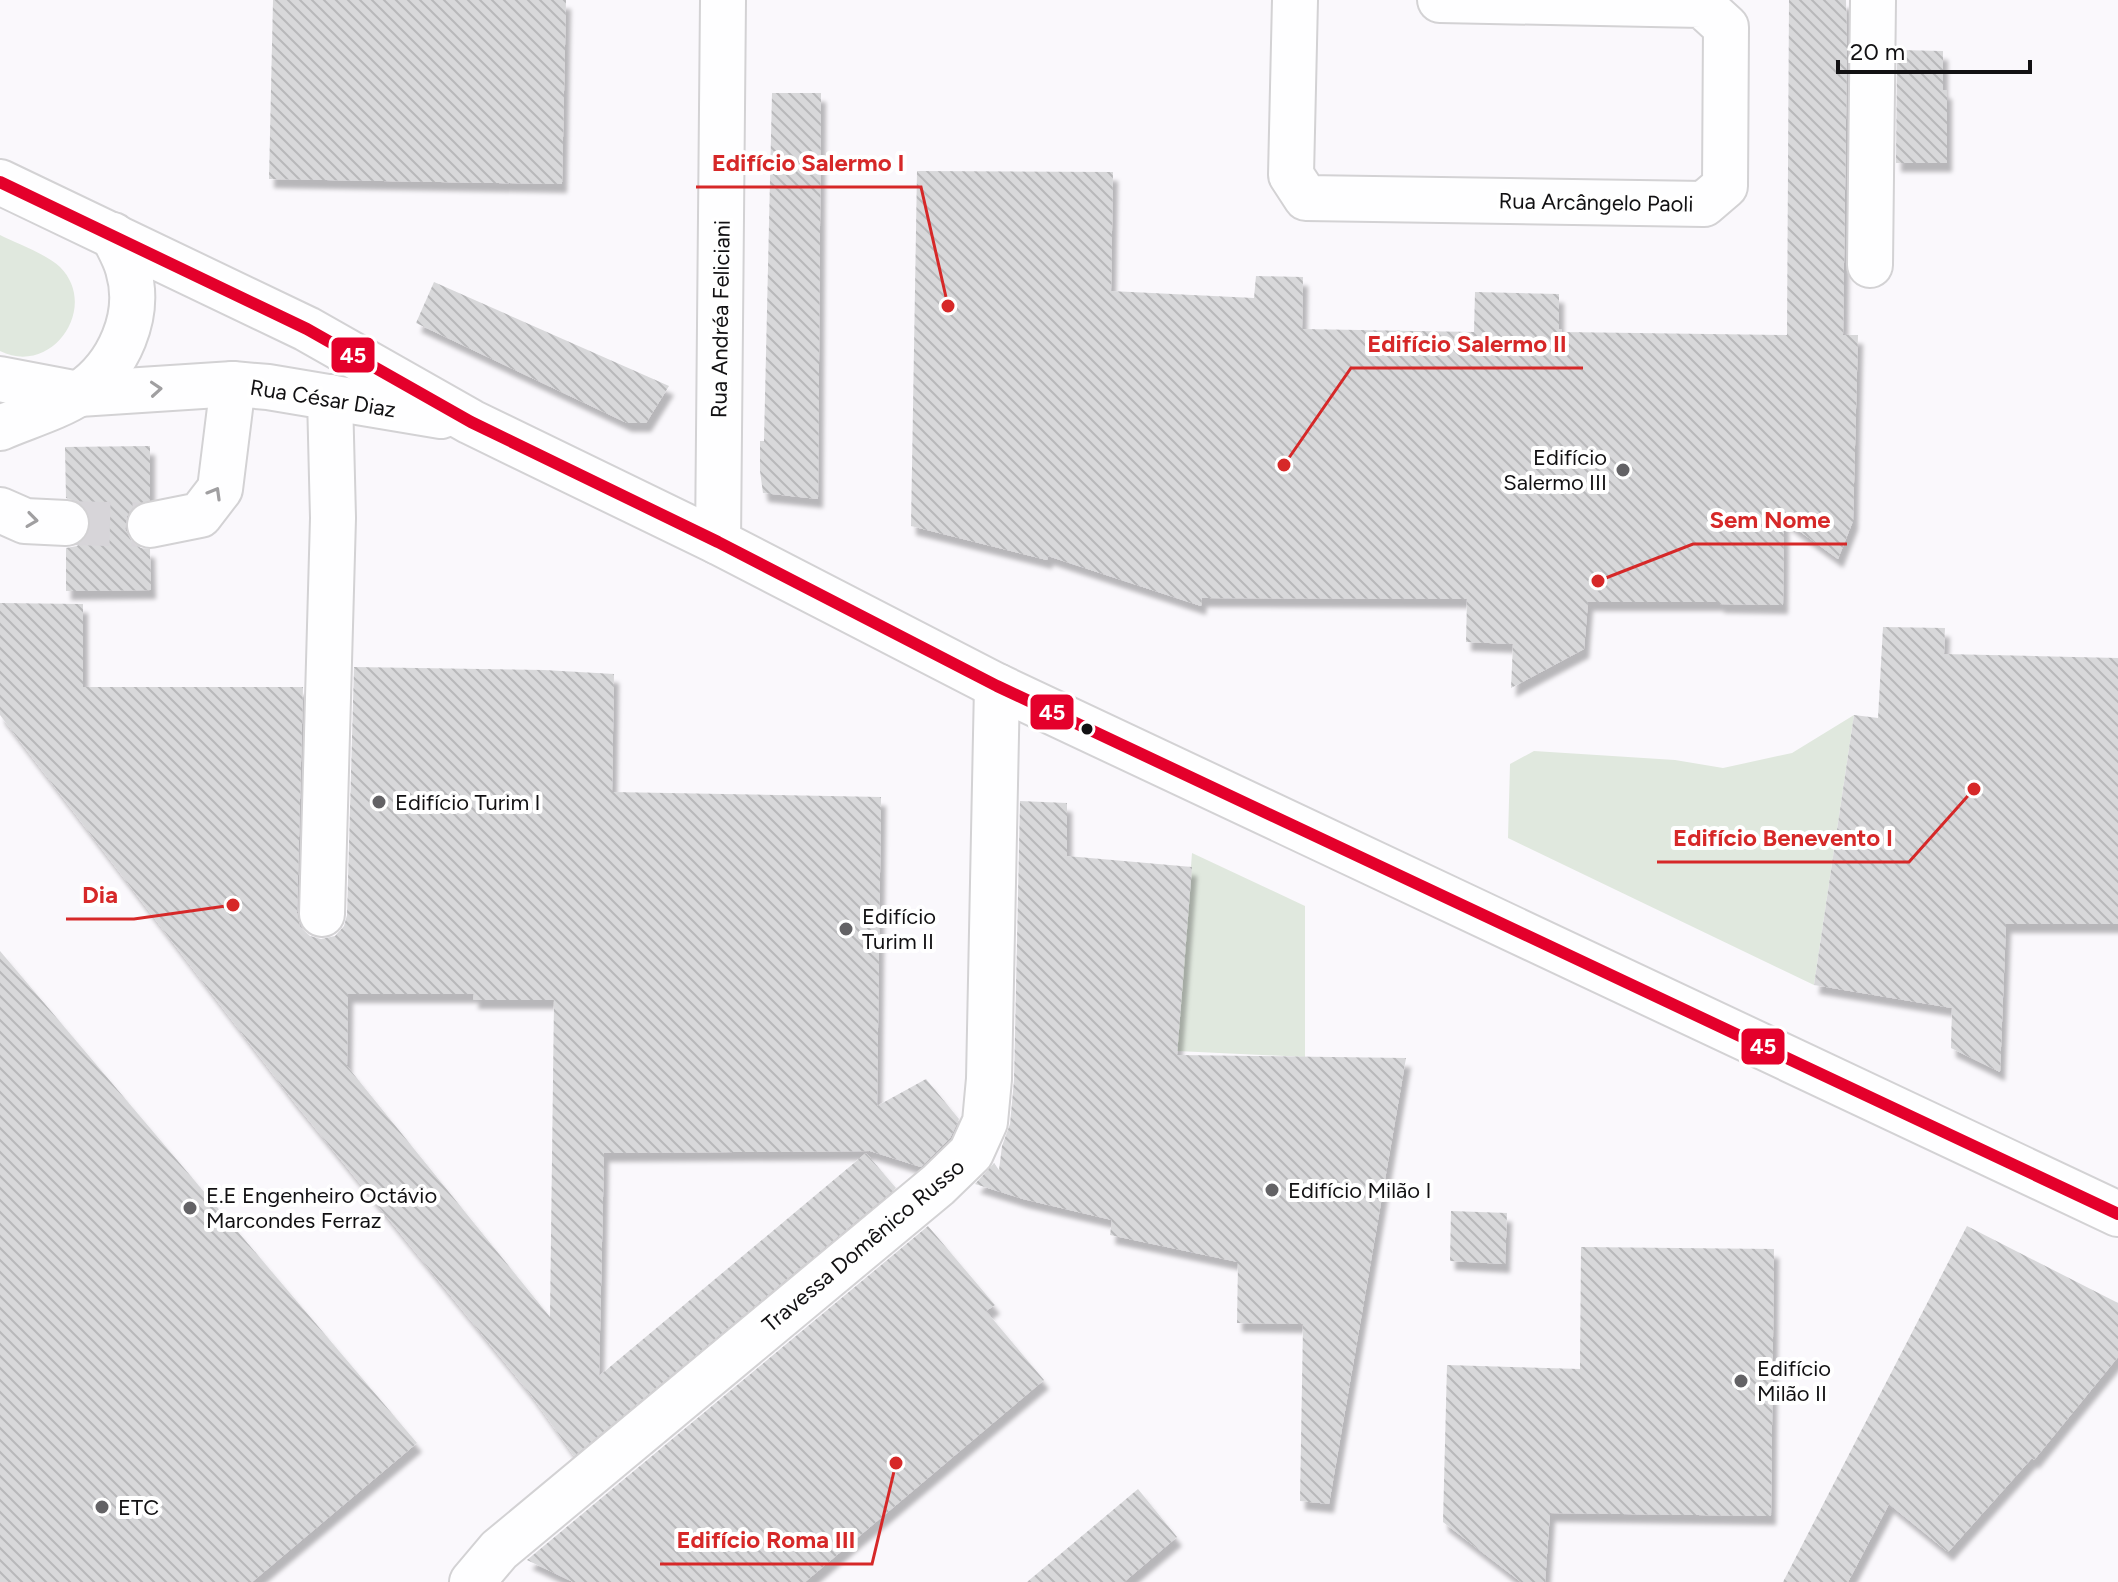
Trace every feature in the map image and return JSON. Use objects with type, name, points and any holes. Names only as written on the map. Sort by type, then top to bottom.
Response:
[{"type":"street","name":"Rua Andréa Feliciani","points":[[718,542],[723,0]]},
{"type":"street","name":"Rua Arcângelo Paoli","points":[[1295,0],[1291,175],[1306,198],[1704,204],[1725,186],[1726,27],[1702,5],[1440,0]]},
{"type":"street","points":[[1870,265],[1873,0]]},
{"type":"street","name":"Rua César Diaz","points":[[0,182],[307,329],[471,422],[718,542],[997,686],[2118,1214]]},
{"type":"street","points":[[0,428],[79,394],[106,371],[124,340],[132,304],[128,269],[113,235]]},
{"type":"street","points":[[0,379],[28,387],[79,394]]},
{"type":"street","name":"Rua César Diaz","points":[[79,394],[233,384],[268,387],[471,422]]},
{"type":"street","points":[[150,525],[200,515],[220,489],[233,384]]},
{"type":"street","points":[[322,914],[333,518],[330,397]]},
{"type":"street","points":[[0,510],[25,521],[66,523]]},
{"type":"street","name":"Travessa Domênico Russo","points":[[472,1582],[499,1550],[938,1185],[971,1153],[985,1122],[989,1079],[997,686]]},
{"type":"shaded area","points":[[0,235],[55,263],[71,283],[75,301],[72,318],[64,334],[52,346],[37,354],[19,356],[0,351]]},
{"type":"shaded area","points":[[1854,715],[1814,985],[1508,838],[1510,764],[1534,751],[1675,760],[1723,768],[1792,753]]},
{"type":"shaded area","points":[[1192,853],[1305,906],[1305,1057],[1177,1051]]},
{"type":"building","points":[[273,0],[566,0],[562,184],[269,179]]},
{"type":"building","points":[[1789,0],[1846,0],[1843,335],[1858,335],[1853,521],[1838,559],[1784,520],[1783,605],[1588,602],[1584,649],[1511,688],[1513,644],[1466,642],[1467,599],[1202,598],[1201,606],[1048,556],[1047,560],[911,526],[917,171],[1113,172],[1111,291],[1254,298],[1256,276],[1303,277],[1302,329],[1474,332],[1475,292],[1559,294],[1559,329],[1562,332],[1787,335]]},
{"type":"building","points":[[1897,50],[1943,51],[1943,90],[1947,90],[1947,163],[1896,163]]},
{"type":"building","points":[[772,93],[821,93],[818,499],[763,493],[760,471],[760,441],[764,441]]},
{"type":"building","points":[[434,282],[669,386],[646,423],[627,423],[416,323]]},
{"type":"building","points":[[150,446],[150,500],[133,507],[127,516],[125,529],[132,542],[150,549],[151,590],[66,591],[66,548],[77,546],[86,537],[91,523],[88,512],[80,502],[66,498],[65,447]]},
{"type":"building","points":[[0,603],[83,604],[83,687],[303,687],[297,913],[300,927],[310,936],[321,939],[335,936],[344,926],[347,915],[354,667],[614,674],[612,792],[881,797],[877,1106],[926,1079],[959,1119],[950,1138],[921,1167],[870,1151],[604,1153],[599,1376],[866,1153],[896,1188],[574,1456],[531,1395],[294,1102],[0,715]],"holes":[[[348,994],[474,994],[473,1000],[554,1000],[550,1317],[347,1066]]]},
{"type":"building","points":[[1883,627],[1945,628],[1944,654],[2118,658],[2118,924],[2006,924],[2000,1072],[1951,1048],[1952,1008],[1814,985],[1854,715],[1878,718]]},
{"type":"building","points":[[1020,801],[1067,803],[1067,856],[1192,867],[1177,1055],[1406,1058],[1329,1504],[1300,1501],[1303,1324],[1237,1323],[1238,1262],[1110,1235],[1112,1220],[975,1184],[994,1163],[999,1170],[1002,1146],[1010,1124],[1014,1080]]},
{"type":"building","points":[[0,951],[417,1443],[252,1582],[0,1582]]},
{"type":"building","points":[[1451,1211],[1507,1213],[1505,1264],[1450,1261]]},
{"type":"building","points":[[928,1226],[995,1305],[986,1311],[1044,1380],[805,1582],[573,1582],[527,1560]]},
{"type":"building","points":[[1967,1226],[2118,1303],[2118,1357],[2034,1460],[2032,1458],[1948,1552],[1889,1504],[1848,1582],[1783,1582]]},
{"type":"building","points":[[1581,1247],[1774,1249],[1771,1516],[1550,1513],[1545,1582],[1521,1582],[1443,1522],[1447,1365],[1580,1369]]},
{"type":"building","points":[[1138,1489],[1177,1537],[1124,1582],[1027,1582]]},
{"type":"tunnel","points":[[66,523],[150,525]]},
{"type":"transit line","name":"45","points":[[0,182],[307,329],[471,422],[718,542],[997,686],[2118,1214]]},
{"type":"place","name":"Edifício Salermo I","points":[[948,306]]},
{"type":"place","name":"Edifício Salermo II","points":[[1284,465]]},
{"type":"place","name":"Edifício Salermo III","points":[[1623,470]]},
{"type":"place","name":"Sem Nome","points":[[1598,581]]},
{"type":"place","name":"Edifício Benevento I","points":[[1974,789]]},
{"type":"place","name":"Edifício Turim I","points":[[379,802]]},
{"type":"place","name":"Dia","points":[[233,905]]},
{"type":"place","name":"Edifício Turim II","points":[[846,929]]},
{"type":"place","name":"Edifício Milão I","points":[[1272,1190]]},
{"type":"place","name":"E.E Engenheiro Octávio Marcondes Ferraz","points":[[190,1208]]},
{"type":"place","name":"Edifício Milão II","points":[[1741,1381]]},
{"type":"place","name":"Edifício Roma III","points":[[896,1463]]},
{"type":"place","name":"ETC","points":[[102,1507]]}]
